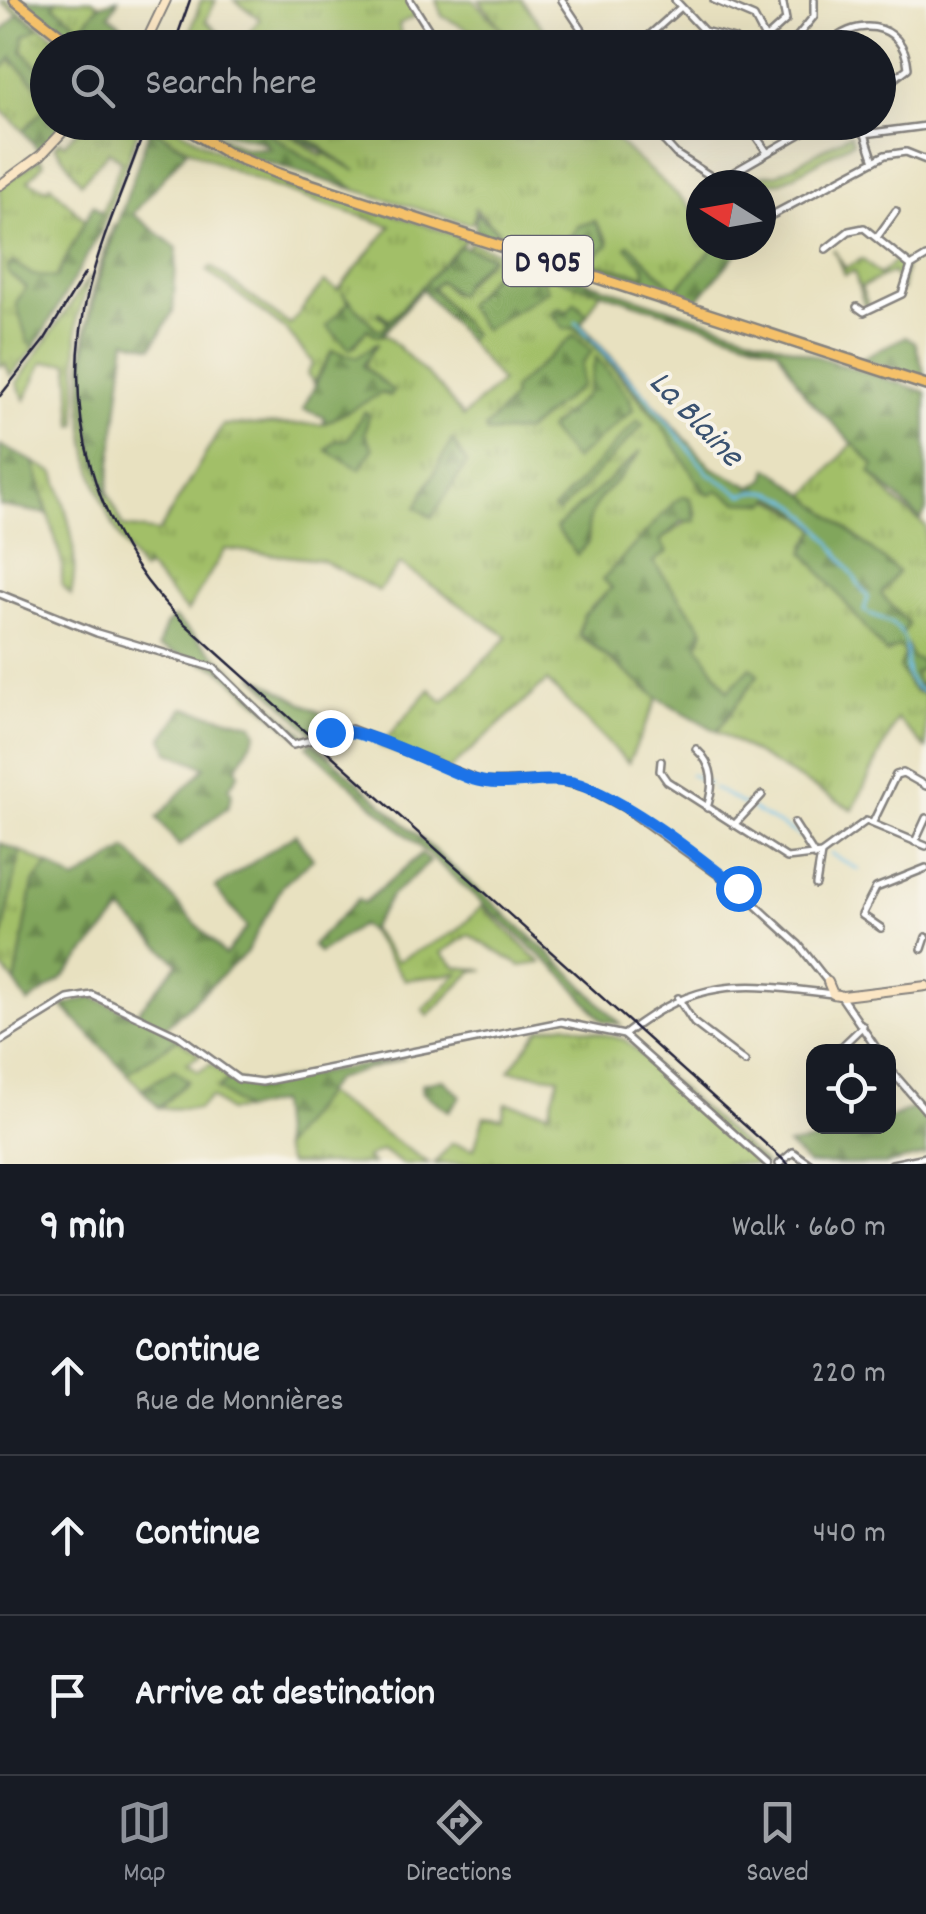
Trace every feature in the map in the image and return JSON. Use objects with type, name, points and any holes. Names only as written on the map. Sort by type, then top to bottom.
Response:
[{"type":"main road","points":[[152,30],[166,0]]},
{"type":"main road","points":[[14,1],[52,30]]},
{"type":"main road","points":[[0,185],[55,140]]},
{"type":"main road","name":"D 905","points":[[206,140],[279,174],[926,385]]},
{"type":"main road","points":[[837,994],[926,986]]},
{"type":"street","points":[[410,0],[429,30]]},
{"type":"street","points":[[562,0],[582,30]]},
{"type":"street","points":[[675,0],[703,30]]},
{"type":"street","points":[[714,0],[733,3],[754,16],[761,30]]},
{"type":"street","points":[[803,30],[814,16],[814,0]]},
{"type":"street","points":[[774,30],[786,20],[788,10],[783,4]]},
{"type":"street","points":[[655,30],[681,7]]},
{"type":"street","points":[[844,30],[857,25],[882,30]]},
{"type":"street","points":[[896,44],[908,68],[896,77]]},
{"type":"street","points":[[896,130],[926,126]]},
{"type":"street","points":[[759,140],[767,152]]},
{"type":"street","points":[[737,170],[789,140]]},
{"type":"street","points":[[866,140],[874,161]]},
{"type":"street","points":[[664,141],[703,170]]},
{"type":"street","points":[[776,214],[874,161],[906,152],[926,160]]},
{"type":"street","points":[[878,236],[896,210]]},
{"type":"street","points":[[826,249],[853,228],[868,229],[911,266]]},
{"type":"street","points":[[857,306],[864,312],[902,294],[911,266],[926,257]]},
{"type":"street","points":[[0,594],[97,633],[214,668],[289,743],[301,745],[351,729],[482,782],[568,781],[615,801],[738,888],[799,945],[874,1044]]},
{"type":"street","points":[[696,749],[711,769],[707,808]]},
{"type":"street","points":[[661,761],[664,778],[782,856],[818,855],[869,822],[896,775],[904,773],[926,786]]},
{"type":"street","points":[[734,826],[762,795]]},
{"type":"street","points":[[915,842],[926,818]]},
{"type":"street","points":[[869,822],[926,846]]},
{"type":"street","points":[[794,823],[818,855],[816,884]]},
{"type":"street","points":[[880,928],[862,915],[876,888],[926,868]]},
{"type":"street","points":[[922,949],[926,938]]},
{"type":"street","points":[[624,1035],[678,998],[751,985],[837,994]]},
{"type":"street","points":[[0,1040],[84,994],[124,1006],[180,1036],[231,1075],[250,1082],[561,1022],[624,1035],[768,1164]]},
{"type":"street","points":[[678,998],[694,1023],[745,1062]]},
{"type":"street","points":[[845,1044],[864,1026]]},
{"type":"street","points":[[896,1076],[926,1111]]},
{"type":"street","points":[[779,1164],[793,1152],[810,1164]]},
{"type":"street","points":[[892,1164],[926,1157]]},
{"type":"green space","points":[[5,0],[46,30],[34,30],[37,28],[0,2]]},
{"type":"green space","points":[[23,0],[57,0],[53,5],[82,27],[99,5],[118,0],[109,15],[128,30],[63,30]]},
{"type":"green space","points":[[57,0],[92,0],[99,5],[82,27],[52,5]]},
{"type":"green space","points":[[201,0],[216,0],[206,21],[216,30],[191,30]]},
{"type":"green space","points":[[234,0],[408,0],[419,14],[399,24],[400,30],[251,30],[260,19]]},
{"type":"green space","points":[[436,0],[473,0],[502,30],[469,30],[442,16]]},
{"type":"green space","points":[[479,0],[522,0],[544,30],[503,30]]},
{"type":"green space","points":[[18,14],[38,28],[24,36],[22,51],[30,59],[30,78],[11,59],[0,70],[0,34]]},
{"type":"green space","points":[[30,32],[30,59],[22,51],[24,36]]},
{"type":"green space","points":[[11,59],[30,78],[30,124],[23,131],[0,108],[0,70]]},
{"type":"green space","points":[[30,140],[51,140],[40,152]]},
{"type":"green space","points":[[68,140],[135,140],[101,231],[96,229],[121,161],[109,151],[81,183],[55,146],[60,141],[64,144]]},
{"type":"green space","points":[[146,140],[171,140],[187,150],[133,214],[177,248],[173,312],[152,347],[126,340],[107,497],[92,442],[86,394],[86,349],[103,266]]},
{"type":"green space","points":[[172,140],[199,140],[237,162],[467,239],[390,320],[379,312],[388,322],[383,329],[376,329],[342,292],[349,302],[334,319],[355,346],[368,328],[377,336],[386,335],[440,387],[463,417],[501,382],[467,340],[472,334],[432,287],[440,281],[454,295],[489,260],[489,254],[467,248],[470,242],[509,256],[466,305],[538,271],[602,290],[587,315],[575,302],[567,313],[560,308],[552,314],[589,339],[716,490],[771,500],[793,510],[817,529],[805,547],[887,653],[900,645],[905,654],[900,668],[914,691],[926,695],[926,749],[897,719],[853,810],[717,731],[758,675],[750,668],[728,691],[697,645],[703,629],[653,562],[659,541],[697,515],[690,499],[604,579],[613,587],[591,608],[580,627],[579,635],[658,698],[628,763],[547,681],[448,771],[380,746],[430,689],[443,702],[508,637],[400,564],[379,591],[321,560],[225,549],[187,612],[143,562],[146,569],[142,571],[116,531],[98,489],[87,446],[82,402],[83,357],[89,312],[99,267],[114,224],[92,301],[96,464],[123,527],[159,532],[223,425],[324,424],[381,393],[390,396],[393,391],[362,366],[378,343],[358,357],[332,351],[314,383],[307,374],[313,363],[286,330],[207,271],[211,267],[290,325],[324,282],[338,290],[391,226],[237,172]]},
{"type":"green space","points":[[212,140],[227,140],[243,148],[270,148],[258,140],[278,140],[356,190],[251,157]]},
{"type":"green space","points":[[277,140],[298,140],[322,156],[323,148],[311,140],[616,140],[686,203],[686,260],[703,260],[676,290],[627,247],[645,267],[645,275],[586,262],[609,241],[595,221],[578,226],[559,253],[502,235],[475,208],[473,222],[468,224],[356,190]]},
{"type":"green space","points":[[301,140],[310,140],[356,171]]},
{"type":"green space","points":[[839,140],[852,140],[782,182],[776,182],[776,174]]},
{"type":"green space","points":[[40,159],[44,163],[28,181],[47,189],[50,185],[85,220],[56,278],[33,276],[13,262],[8,273],[26,287],[28,343],[35,347],[11,376],[5,364],[0,366],[0,187]]},
{"type":"green space","points":[[93,205],[103,214],[96,229],[101,231],[35,347],[28,343],[16,303],[26,287],[8,273],[8,267],[13,262],[33,275],[56,278]]},
{"type":"green space","points":[[476,213],[502,235],[559,252],[578,226],[595,221],[609,245],[586,262],[645,276],[645,267],[626,247],[629,244],[676,290],[703,260],[731,260],[695,303],[475,233]]},
{"type":"green space","points":[[460,246],[492,256],[465,281],[458,295],[440,281],[432,288],[473,335],[467,340],[422,289],[383,334],[377,336],[367,329],[350,349],[326,326],[349,302],[342,292],[376,329],[383,329],[388,322],[377,313],[390,320]]},
{"type":"green space","points":[[833,249],[845,268],[862,259],[880,275],[898,258],[906,267],[902,290],[893,272],[861,287],[869,307],[864,305],[854,271],[845,275]]},
{"type":"green space","points":[[509,256],[926,392],[926,510],[921,520],[870,472],[874,465],[806,396],[778,349],[539,272],[548,290],[484,330],[466,305]]},
{"type":"green space","points":[[90,276],[77,318],[77,425],[73,426],[69,363],[43,362],[25,400],[17,383]]},
{"type":"green space","points":[[575,302],[587,315],[581,323],[711,467],[752,487],[765,479],[768,468],[898,572],[881,594],[909,624],[902,634],[912,658],[921,661],[923,668],[914,674],[918,685],[926,684],[926,695],[910,687],[900,668],[905,654],[900,646],[886,653],[804,552],[817,529],[791,506],[772,497],[767,503],[738,502],[717,490],[711,495],[704,493],[630,384],[595,345],[575,328],[564,329],[552,313],[560,307],[567,312]]},
{"type":"green space","points":[[574,335],[592,351],[582,364],[581,386],[526,431],[487,433],[485,429],[512,399],[513,389]]},
{"type":"green space","points":[[905,337],[915,342],[926,379],[860,359]]},
{"type":"green space","points":[[377,343],[363,366],[393,391],[391,395],[382,393],[324,424],[324,417],[303,409],[332,351],[357,357]]},
{"type":"green space","points":[[596,357],[629,396],[633,410],[574,460],[548,429],[587,394]]},
{"type":"green space","points":[[364,412],[369,414],[365,434],[373,449],[360,469],[326,450],[335,441],[348,439]]},
{"type":"green space","points":[[638,420],[643,425],[558,513],[554,509]]},
{"type":"green space","points":[[452,440],[467,463],[432,517],[416,507]]},
{"type":"green space","points":[[854,442],[875,465],[870,472],[896,502],[926,526],[926,681],[918,685],[914,674],[921,661],[912,659],[902,634],[909,624],[880,594],[898,572],[804,498]]},
{"type":"green space","points":[[0,445],[34,462],[47,514],[0,506]]},
{"type":"green space","points":[[641,451],[598,502],[588,527],[588,543],[577,555],[556,528]]},
{"type":"green space","points":[[34,462],[55,473],[64,503],[73,548],[71,595],[62,585],[62,563]]},
{"type":"green space","points":[[684,496],[690,498],[696,521],[682,521],[660,541],[667,552],[653,562],[704,630],[698,645],[728,691],[751,667],[758,675],[717,731],[658,698],[579,634],[584,615],[612,588],[603,579]]},
{"type":"green space","points":[[174,618],[311,740],[302,740],[218,668],[158,647],[166,625]]},
{"type":"green space","points":[[253,675],[336,722],[338,726],[316,737]]},
{"type":"green space","points":[[184,708],[253,724],[257,733],[236,768],[239,773],[229,788],[232,794],[228,807],[179,846],[157,818],[205,767],[169,752],[163,738]]},
{"type":"green space","points":[[313,742],[569,971],[620,1024],[603,1021],[565,977],[307,746]]},
{"type":"green space","points":[[295,834],[313,859],[283,885],[246,953],[163,1029],[178,1039],[127,1073],[62,1006],[92,997],[135,1015],[178,963],[122,911],[62,979],[28,1003],[15,983],[33,883],[49,865],[75,881],[127,849],[225,955],[247,927],[215,888]]},
{"type":"green space","points":[[0,843],[20,851],[0,950]]},
{"type":"green space","points":[[20,851],[49,865],[33,883],[15,983],[0,965],[0,950]]},
{"type":"green space","points":[[421,854],[430,862],[391,896],[369,931],[361,925],[319,953],[312,945],[358,899],[364,903]]},
{"type":"green space","points":[[482,906],[541,963],[521,966],[469,935],[441,953],[456,967],[485,970],[473,971],[428,1016],[423,1010],[458,973],[405,980],[369,931],[397,961],[457,931]]},
{"type":"green space","points":[[566,1024],[625,1040],[765,1164],[434,1164],[452,1143],[474,1149],[484,1116],[502,1118],[506,1103],[549,1112],[559,1077],[509,1071],[540,1029]]},
{"type":"green space","points":[[178,1039],[200,1055],[188,1063],[198,1072],[211,1064],[230,1079],[219,1088],[244,1110],[228,1111],[211,1097],[198,1109],[159,1108],[187,1080],[174,1070],[141,1089],[127,1073]]},
{"type":"green space","points":[[405,1058],[335,1079],[282,1148],[278,1102],[244,1110],[218,1088],[230,1079],[252,1085]]},
{"type":"green space","points":[[175,1070],[188,1081],[159,1108],[141,1089]]},
{"type":"green space","points":[[442,1079],[461,1096],[449,1111],[423,1093],[421,1084]]},
{"type":"green space","points":[[324,1093],[430,1164],[402,1164],[382,1150],[366,1158],[373,1164],[288,1164],[282,1148]]},
{"type":"green space","points":[[918,1106],[926,1114],[926,1155],[885,1164],[808,1164],[788,1145],[819,1140],[817,1134],[845,1138],[854,1134],[896,1134],[896,1116]]},
{"type":"waterway","name":"La Blaine","points":[[576,322],[648,398],[708,473],[743,495],[763,491],[782,496],[800,508],[832,544],[868,597],[864,611],[892,624],[902,635],[909,680],[926,693]]},
{"type":"waterway","points":[[690,774],[709,784]]},
{"type":"waterway","points":[[714,788],[744,805]]},
{"type":"waterway","points":[[752,809],[802,837]]},
{"type":"waterway","points":[[831,854],[859,870]]},
{"type":"railway","points":[[179,30],[190,0]]},
{"type":"railway","points":[[140,140],[89,288],[78,380],[82,425],[92,469],[107,512],[128,552],[154,590],[185,624],[788,1164]]},
{"type":"railway","points":[[0,396],[45,339],[85,273]]},
{"type":"route","points":[[330,732],[356,730],[406,754],[482,782],[556,780],[582,786],[623,806],[738,888]]}]
